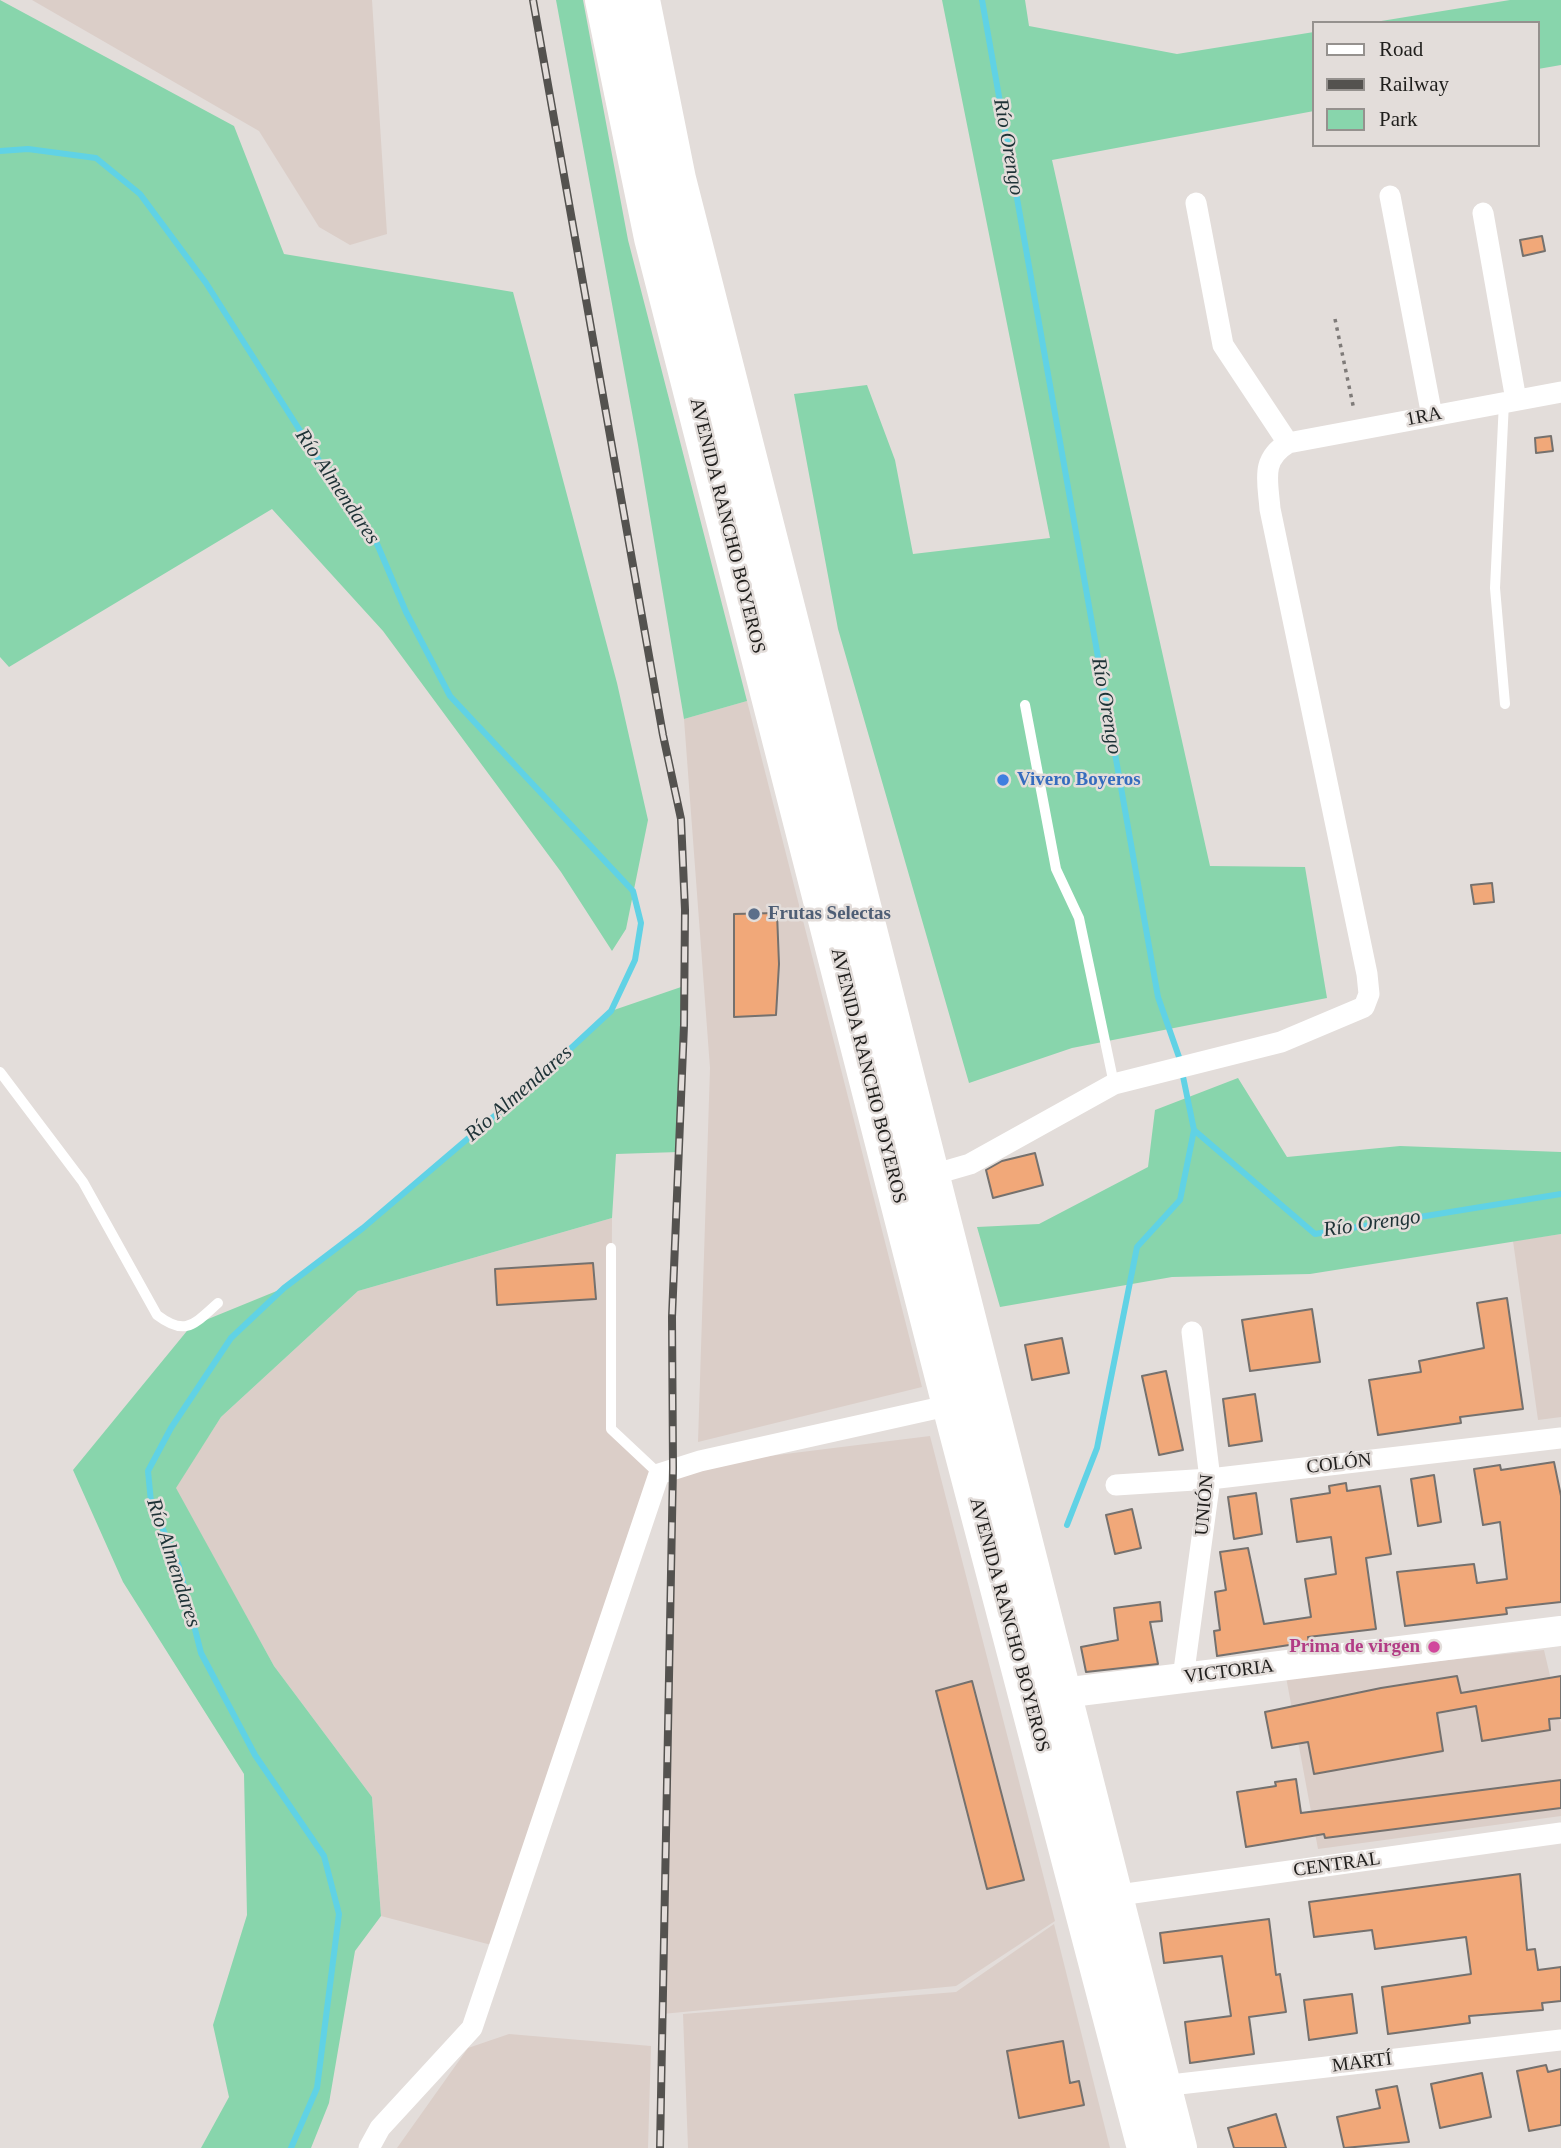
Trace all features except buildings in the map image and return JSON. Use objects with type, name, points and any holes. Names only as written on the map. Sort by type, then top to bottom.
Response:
[{"type":"highway","name":"AVENIDA RANCHO BOYEROS","points":[[604,0],[653,238],[951,1405],[1146,2148]]},
{"type":"highway","name":"AVENIDA RANCHO BOYEROS","points":[[641,0],[677,179],[1178,2148]]},
{"type":"street","points":[[1390,195],[1432,416]]},
{"type":"street","points":[[932,1175],[970,1164],[1114,1084],[1281,1042],[1348,1016],[1364,1007],[1369,994],[1270,509],[1267,464],[1274,451],[1288,443],[1223,345],[1196,203]]},
{"type":"street","points":[[1483,213],[1510,401]]},
{"type":"street","name":"1RA","points":[[1288,443],[1561,392]]},
{"type":"street","name":"UNIÓN","points":[[1183,1678],[1210,1479],[1192,1332]]},
{"type":"street","points":[[369,2148],[380,2128],[472,2028],[659,1474],[700,1461],[951,1405]]},
{"type":"street","name":"COLÓN","points":[[1116,1485],[1210,1479],[1561,1438]]},
{"type":"street","name":"VICTORIA","points":[[1063,1693],[1561,1631]]},
{"type":"street","name":"CENTRAL","points":[[1112,1896],[1561,1833]]},
{"type":"street","name":"MARTÍ","points":[[1162,2086],[1561,2040]]},
{"type":"lane","points":[[1505,704],[1494,588],[1510,401]]},
{"type":"lane","points":[[1025,705],[1056,869],[1079,918],[1114,1084]]},
{"type":"lane","points":[[0,1072],[83,1182],[157,1315],[172,1327],[191,1326],[218,1303]]},
{"type":"lane","points":[[611,1248],[611,1429],[659,1474]]},
{"type":"path","points":[[1335,319],[1358,430]]},
{"type":"shaded area","points":[[32,0],[372,0],[387,234],[350,245],[319,227],[259,131]]},
{"type":"shaded area","points":[[747,701],[922,1387],[698,1442],[710,1068],[684,719]]},
{"type":"shaded area","points":[[612,1218],[611,1429],[659,1474],[499,1947],[381,1916],[372,1797],[274,1666],[175,1488],[221,1417],[358,1291]]},
{"type":"shaded area","points":[[1561,1234],[1561,1417],[1538,1420],[1513,1241]]},
{"type":"shaded area","points":[[930,1436],[1055,1921],[956,1986],[662,2014],[673,1468]]},
{"type":"shaded area","points":[[1544,1650],[1561,1723],[1561,1816],[1318,1849],[1286,1677]]},
{"type":"shaded area","points":[[1054,1924],[1110,2148],[688,2148],[683,2014],[956,1992]]},
{"type":"shaded area","points":[[509,2034],[651,2046],[648,2148],[397,2148],[468,2048]]},
{"type":"green space","points":[[0,0],[234,126],[284,254],[513,292],[617,683],[648,820],[626,929],[612,951],[561,872],[383,631],[272,509],[9,667],[0,657]]},
{"type":"green space","points":[[556,0],[583,0],[628,240],[747,701],[684,719],[638,445]]},
{"type":"green space","points":[[942,0],[1025,0],[1029,26],[1177,54],[1312,32],[1312,111],[1052,160],[1210,866],[1305,867],[1327,998],[1072,1048],[969,1083],[838,629],[794,394],[867,385],[895,460],[913,554],[1050,538]]},
{"type":"green space","points":[[1510,0],[1561,0],[1561,65],[1540,69],[1540,21],[1381,21]]},
{"type":"green space","points":[[684,986],[679,1152],[616,1154],[612,1218],[358,1291],[221,1417],[176,1488],[274,1666],[372,1797],[381,1916],[355,1951],[329,2103],[311,2148],[201,2148],[229,2097],[213,2025],[247,1915],[244,1774],[123,1582],[73,1470],[191,1326],[284,1288],[363,1228],[540,1077],[611,1011]]},
{"type":"green space","points":[[1238,1078],[1287,1157],[1400,1146],[1561,1152],[1561,1234],[1310,1274],[1172,1277],[1000,1307],[977,1227],[1039,1224],[1148,1167],[1155,1110]]},
{"type":"waterway","name":"Río Orengo","points":[[982,0],[1158,997],[1179,1057],[1194,1130],[1315,1234],[1561,1194]]},
{"type":"waterway","name":"Río Almendares","points":[[0,151],[28,149],[96,158],[140,194],[206,283],[327,473],[375,539],[406,612],[450,696],[633,891],[641,923],[635,960],[611,1011],[540,1077],[363,1228],[284,1288],[231,1338],[171,1428],[148,1471],[151,1502],[179,1566],[201,1653],[255,1755],[324,1856],[339,1914],[317,2088],[291,2148]]},
{"type":"waterway","points":[[1067,1525],[1097,1448],[1137,1247],[1180,1200],[1194,1130]]},
{"type":"railway","points":[[533,0],[663,735],[681,819],[685,910],[684,1025],[672,1317],[673,1468],[660,2148]]},
{"type":"place","name":"Vivero Boyeros","points":[[1003,780]]},
{"type":"place","name":"Frutas Selectas","points":[[754,914]]},
{"type":"place","name":"Prima de virgen","points":[[1434,1647]]}]
